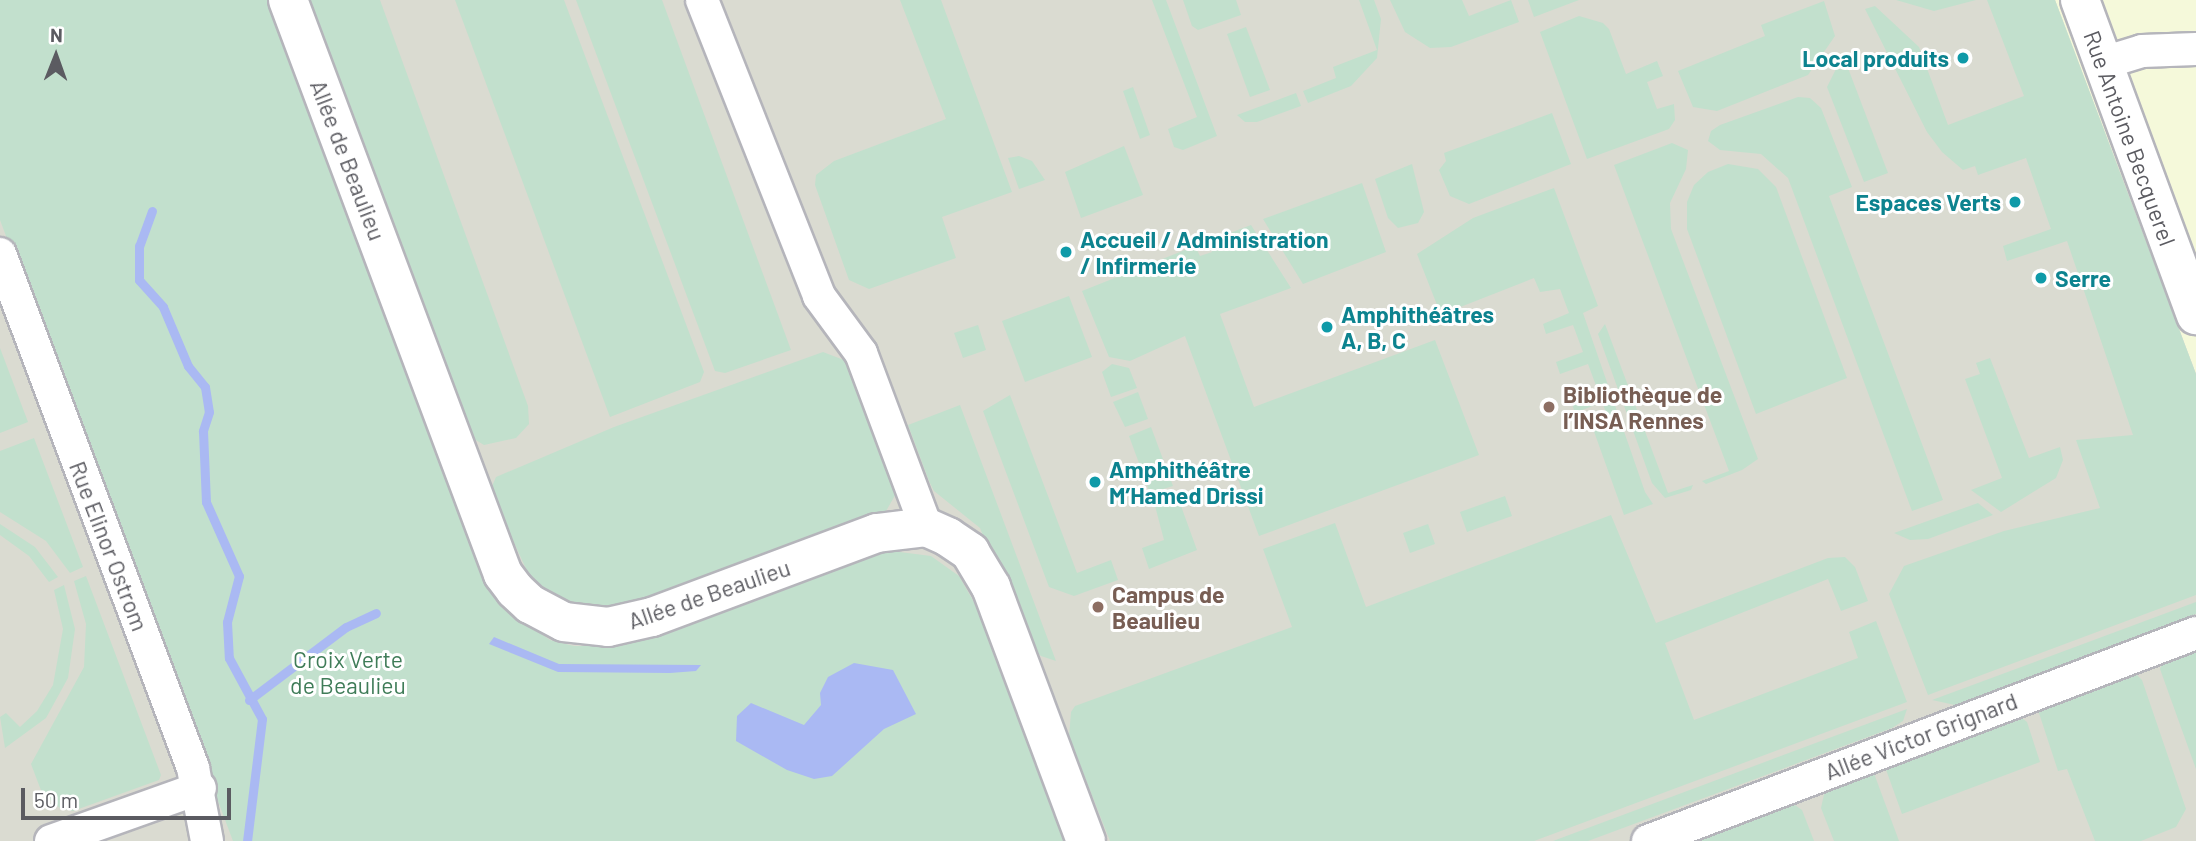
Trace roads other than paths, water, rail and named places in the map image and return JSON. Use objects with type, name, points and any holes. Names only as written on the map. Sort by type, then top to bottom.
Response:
[{"type":"street","name":"Allée de Beaulieu","points":[[288,0],[503,574],[530,604],[564,622],[585,626],[630,623],[877,533],[926,527]]},
{"type":"street","points":[[702,0],[819,296],[861,353],[926,527],[970,552],[981,568],[1086,841]]},
{"type":"street","name":"Rue Antoine Becquerel","points":[[2080,0],[2196,315]]},
{"type":"street","points":[[2103,63],[2142,51],[2196,49]]},
{"type":"street","name":"Rue Elinor Ostrom","points":[[0,254],[200,788],[207,841]]},
{"type":"street","name":"Allée Victor Grignard","points":[[1648,841],[2196,633]]},
{"type":"street","points":[[51,841],[200,788]]},
{"type":"water","points":[[494,637],[559,664],[701,665],[696,671],[670,673],[558,672],[489,644]]},
{"type":"water","points":[[854,663],[893,670],[916,714],[884,729],[832,776],[814,779],[787,770],[736,741],[737,716],[751,703],[804,725],[821,705],[820,693],[828,677]]},
{"type":"waterway","points":[[152,211],[139,246],[139,280],[163,307],[188,366],[205,387],[209,412],[203,431],[206,502],[239,576],[227,622],[229,658],[262,719],[247,841]]},
{"type":"waterway","points":[[249,700],[346,627],[376,613]]},
{"type":"place","name":"Local produits","points":[[1963,58]]},
{"type":"place","name":"Espaces Verts","points":[[2015,202]]},
{"type":"place","name":"Accueil / Administration / Infirmerie","points":[[1066,252]]},
{"type":"place","name":"Serre","points":[[2041,278]]},
{"type":"place","name":"Amphithéâtres A, B, C","points":[[1327,327]]},
{"type":"place","name":"Bibliothèque de l’INSA Rennes","points":[[1549,407]]},
{"type":"place","name":"Amphithéâtre M’Hamed Drissi","points":[[1095,482]]},
{"type":"place","name":"Campus de Beaulieu","points":[[1098,607]]},
{"type":"park label","name":"Croix Verte de Beaulieu","points":[[348,672]]}]
